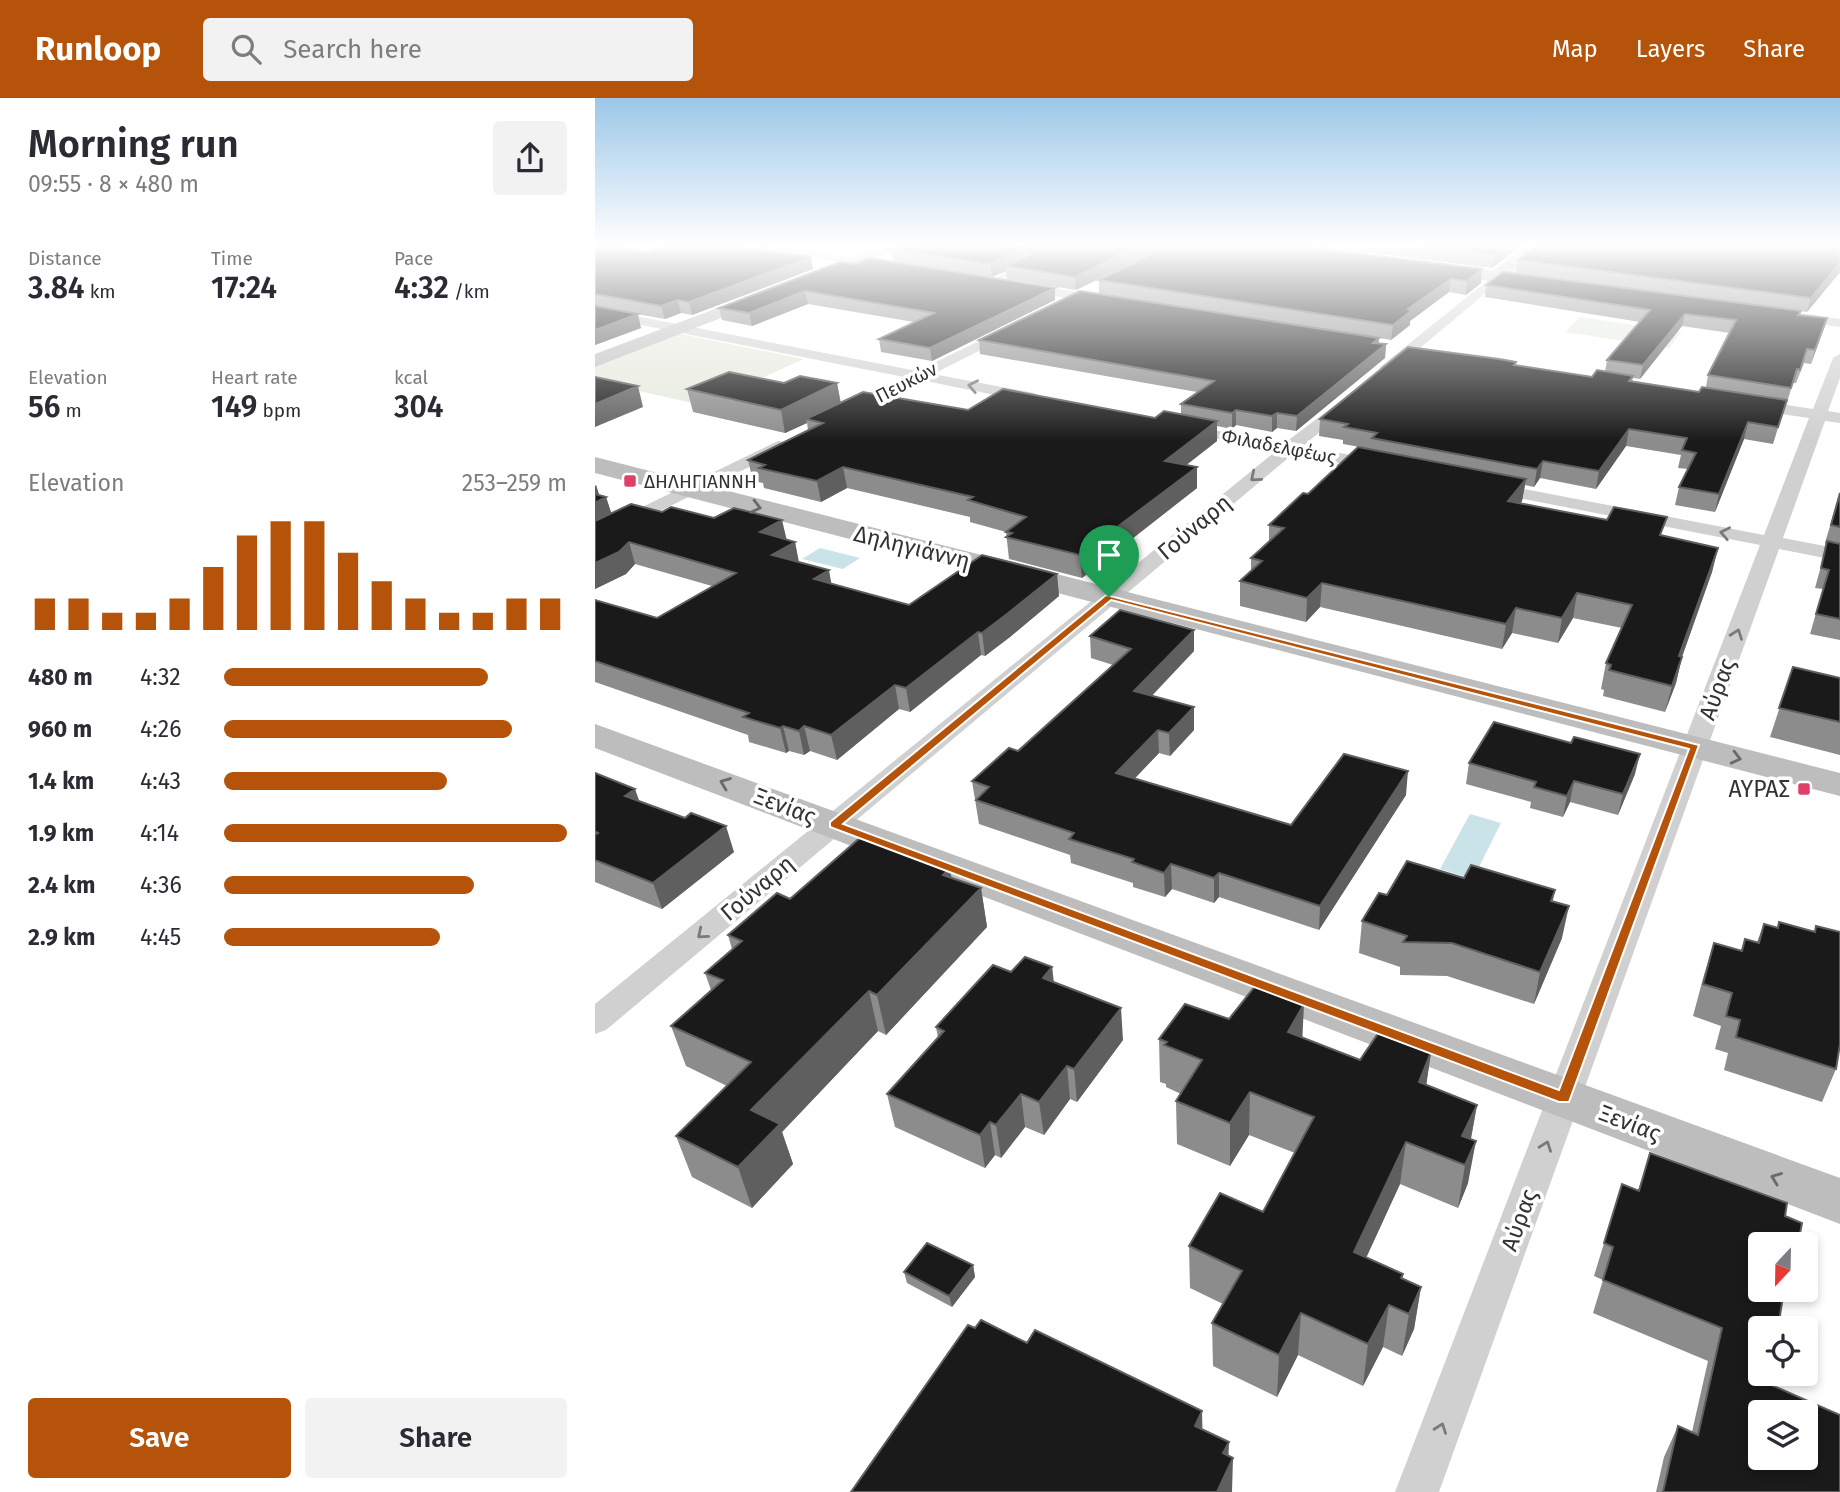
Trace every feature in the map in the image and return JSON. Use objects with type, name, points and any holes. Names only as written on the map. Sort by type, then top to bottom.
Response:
[{"type":"street","points":[[595,361],[727,311]]},
{"type":"street","name":"Γούναρη","points":[[595,1022],[1290,448],[1364,386],[1402,349],[1452,311]]},
{"type":"street","points":[[595,312],[1051,401]]},
{"type":"street","points":[[1785,315],[1840,323]]},
{"type":"street","name":"Πευκών","points":[[836,417],[1025,323]]},
{"type":"street","points":[[1402,349],[1436,354]]},
{"type":"street","name":"Αύρας","points":[[1417,1492],[1772,542],[1829,416],[1840,358]]},
{"type":"street","points":[[1729,401],[1829,416]]},
{"type":"street","name":"Φιλαδελφέως","points":[[1171,425],[1397,469]]},
{"type":"street","points":[[595,537],[787,441]]},
{"type":"street","name":"Δηληγιάννη","points":[[595,465],[1840,785]]},
{"type":"street","points":[[1477,484],[1840,555]]},
{"type":"street","name":"Ξενίας","points":[[595,735],[1840,1202]]},
{"type":"shaded area","points":[[1580,317],[1681,332],[1669,348],[1565,332]]},
{"type":"shaded area","points":[[671,332],[804,359],[701,405],[595,381],[595,362]]},
{"type":"water","points":[[820,548],[860,558],[843,569],[802,559]]},
{"type":"water","points":[[1470,814],[1501,823],[1473,879],[1440,869]]},
{"type":"building","points":[[595,311],[638,314],[595,330]]},
{"type":"building","points":[[923,311],[1007,311],[930,348],[879,339],[934,313]]},
{"type":"building","points":[[1039,311],[1208,311],[1379,338],[1373,343],[1386,344],[1297,416],[1277,413],[1272,416],[1236,410],[1232,413],[1181,404],[1214,381],[979,340]]},
{"type":"building","points":[[1302,311],[1411,311],[1393,325]]},
{"type":"building","points":[[1649,311],[1801,311],[1798,315],[1827,318],[1815,350],[1807,349],[1791,388],[1708,375],[1736,320],[1685,314],[1643,365],[1607,360]]},
{"type":"building","points":[[1408,347],[1499,359],[1516,362],[1514,365],[1592,377],[1597,370],[1633,376],[1629,381],[1699,392],[1702,387],[1787,400],[1778,427],[1748,422],[1719,494],[1679,487],[1696,453],[1682,450],[1687,438],[1629,429],[1599,471],[1543,461],[1537,469],[1372,438],[1377,433],[1320,419]]},
{"type":"building","points":[[729,372],[784,383],[800,376],[837,383],[781,410],[687,389]]},
{"type":"building","points":[[595,377],[638,386],[595,404]]},
{"type":"building","points":[[1003,389],[1155,418],[1164,411],[1217,421],[1165,461],[1197,467],[1080,555],[1006,537],[1012,533],[1006,532],[1026,517],[968,500],[973,497],[843,467],[817,481],[759,468],[765,465],[748,460],[823,423],[806,419],[863,392],[968,410]]},
{"type":"building","points":[[1358,447],[1526,479],[1508,501],[1607,520],[1614,507],[1667,517],[1660,535],[1718,548],[1679,656],[1682,657],[1672,686],[1609,670],[1611,665],[1606,663],[1632,605],[1577,593],[1562,618],[1516,608],[1506,624],[1322,583],[1307,598],[1240,581],[1262,561],[1251,558],[1284,528],[1269,525],[1303,493],[1308,494]]},
{"type":"building","points":[[1840,493],[1840,527],[1831,525]]},
{"type":"building","points":[[595,494],[606,497],[595,503]]},
{"type":"building","points":[[631,504],[662,512],[671,507],[714,518],[734,508],[782,520],[760,532],[795,542],[772,555],[829,570],[814,579],[909,605],[982,555],[1057,574],[906,688],[895,685],[831,735],[804,726],[799,731],[783,726],[780,728],[743,717],[749,713],[595,661],[595,600],[657,618],[736,573],[629,542],[619,552],[595,563],[595,521]]},
{"type":"building","points":[[1827,541],[1840,544],[1840,619],[1816,614],[1829,570],[1821,568]]},
{"type":"building","points":[[1120,610],[1194,630],[1134,691],[1194,707],[1169,733],[1158,730],[1116,773],[1291,825],[1344,754],[1408,771],[1320,906],[1219,873],[1214,878],[1171,864],[1164,873],[1132,862],[1134,859],[1069,839],[1074,833],[976,800],[989,787],[972,781],[1009,748],[1018,751],[1131,649],[1090,636]]},
{"type":"building","points":[[1793,667],[1840,678],[1840,722],[1779,708]]},
{"type":"building","points":[[1494,722],[1571,743],[1574,737],[1640,754],[1623,794],[1574,781],[1567,796],[1534,787],[1536,782],[1469,763]]},
{"type":"building","points":[[595,773],[635,789],[625,796],[685,818],[691,813],[726,826],[653,883],[595,860],[595,835],[598,833],[595,831]]},
{"type":"building","points":[[861,837],[950,868],[943,875],[981,888],[877,995],[869,991],[751,1110],[780,1124],[738,1167],[676,1136],[751,1062],[671,1026],[723,980],[705,973],[742,941],[728,935],[777,893],[790,899]]},
{"type":"building","points":[[1407,861],[1464,878],[1471,865],[1555,890],[1551,901],[1569,906],[1540,972],[1452,943],[1403,942],[1407,936],[1362,921],[1379,893],[1387,895]]},
{"type":"building","points":[[1779,922],[1815,932],[1816,926],[1840,932],[1840,1044],[1836,1069],[1736,1037],[1740,1020],[1726,1016],[1732,993],[1703,984],[1714,943],[1742,951],[1745,939],[1759,943],[1764,924],[1778,928]]},
{"type":"building","points":[[1025,957],[1052,967],[1043,978],[1121,1008],[1074,1069],[1067,1066],[1039,1102],[1021,1094],[996,1125],[990,1122],[980,1135],[887,1094],[944,1031],[936,1027],[993,965],[1011,972]]},
{"type":"building","points":[[1256,985],[1304,1004],[1288,1032],[1360,1060],[1379,1032],[1431,1052],[1419,1082],[1477,1105],[1462,1136],[1476,1141],[1465,1165],[1406,1142],[1354,1252],[1403,1274],[1401,1278],[1421,1287],[1409,1314],[1389,1305],[1368,1344],[1301,1313],[1279,1355],[1212,1323],[1242,1271],[1189,1246],[1220,1193],[1263,1212],[1314,1117],[1250,1092],[1230,1123],[1176,1101],[1202,1060],[1164,1045],[1167,1042],[1159,1039],[1185,1004],[1229,1019]]},
{"type":"building","points":[[1650,1153],[1787,1203],[1785,1216],[1802,1223],[1800,1232],[1748,1232],[1748,1302],[1782,1302],[1780,1316],[1748,1316],[1748,1386],[1774,1386],[1806,1400],[1748,1400],[1748,1470],[1818,1470],[1818,1405],[1840,1415],[1840,1492],[1663,1492],[1678,1426],[1698,1435],[1722,1328],[1603,1280],[1613,1247],[1604,1243],[1622,1184],[1639,1191]]},
{"type":"building","points":[[927,1243],[973,1265],[949,1296],[904,1272]]},
{"type":"building","points":[[981,1320],[1027,1343],[1035,1330],[1202,1411],[1195,1426],[1229,1442],[1223,1453],[1233,1458],[1217,1492],[851,1492],[968,1325],[975,1328]]},
{"type":"place","name":"ΔΗΛΗΓΙΑΝΝΗ","points":[[630,481]]},
{"type":"place","name":"ΑΥΡΑΣ","points":[[1804,789]]},
{"type":"route","points":[[1109,597],[1695,748],[1564,1098],[834,825],[1109,597]]}]
